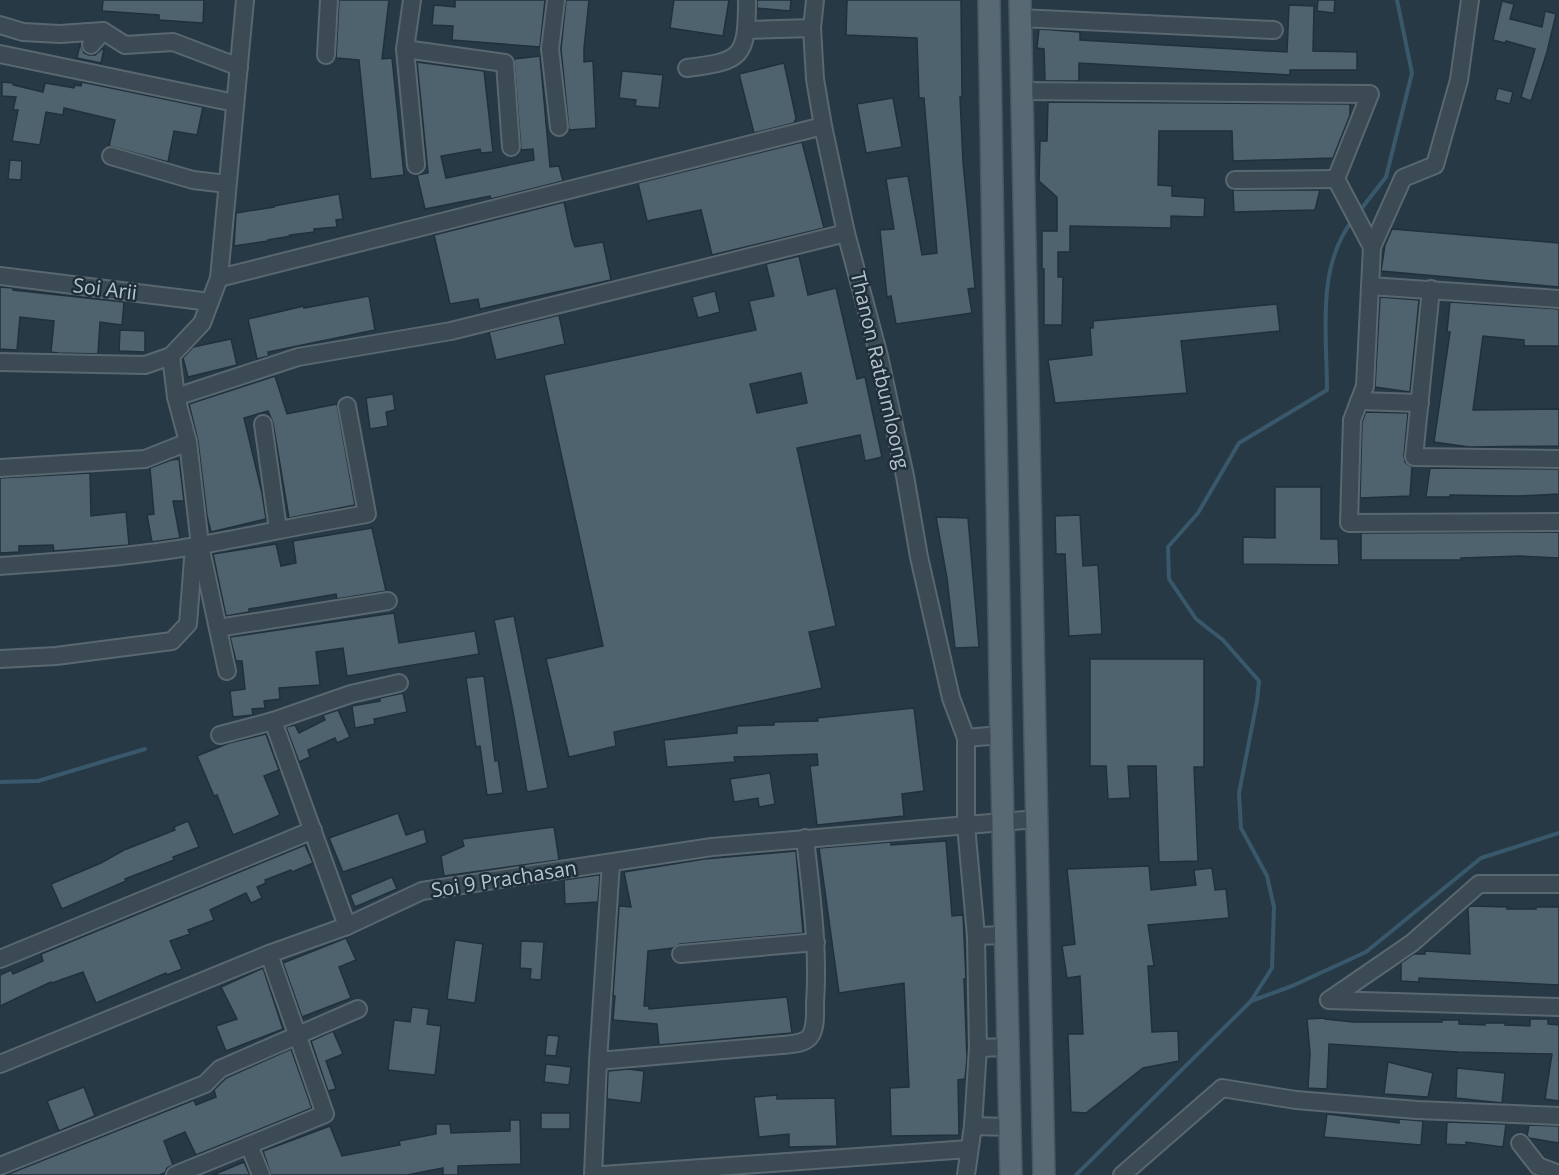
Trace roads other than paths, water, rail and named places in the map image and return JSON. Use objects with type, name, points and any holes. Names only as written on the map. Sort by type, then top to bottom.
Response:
[{"type":"main road","points":[[989,0],[1011,1175]]},
{"type":"main road","points":[[1020,9],[1044,1175]]},
{"type":"street","points":[[0,362],[144,365],[171,356],[202,323],[219,278],[245,0]]},
{"type":"street","points":[[326,55],[329,0]]},
{"type":"street","points":[[412,0],[405,49],[416,165]]},
{"type":"street","points":[[556,0],[550,49],[559,127]]},
{"type":"street","points":[[687,68],[730,60],[737,56],[743,45],[746,30],[747,0]]},
{"type":"street","name":"Thanon Ratbumloong","points":[[815,0],[812,28],[815,79],[823,126],[846,233],[879,356],[921,568],[951,698],[966,738]]},
{"type":"street","points":[[1470,0],[1460,80],[1435,165],[1402,178],[1372,247],[1365,386],[1352,420],[1348,523],[1559,522]]},
{"type":"street","points":[[1020,9],[1274,30]]},
{"type":"street","points":[[0,25],[23,32],[60,34],[103,31],[124,45],[173,42],[239,67]]},
{"type":"street","points":[[746,30],[812,28]]},
{"type":"street","points":[[91,45],[103,31]]},
{"type":"street","points":[[405,49],[505,63],[511,147]]},
{"type":"street","points":[[0,54],[235,103]]},
{"type":"street","points":[[1022,91],[1370,94],[1336,179],[1372,247]]},
{"type":"street","points":[[219,278],[823,126]]},
{"type":"street","points":[[111,156],[193,180],[228,184]]},
{"type":"street","points":[[1235,180],[1336,179]]},
{"type":"street","points":[[176,397],[298,357],[451,331],[846,233]]},
{"type":"street","name":"Soi Arii","points":[[0,276],[210,302]]},
{"type":"street","points":[[1370,286],[1559,298]]},
{"type":"street","points":[[1431,289],[1414,457],[1559,459]]},
{"type":"street","points":[[171,356],[176,397],[188,442],[200,545],[227,671]]},
{"type":"street","points":[[1359,401],[1420,403]]},
{"type":"street","points":[[0,566],[124,556],[200,545],[368,514],[347,406]]},
{"type":"street","points":[[263,424],[278,529]]},
{"type":"street","points":[[0,468],[145,459],[188,442]]},
{"type":"street","points":[[0,659],[56,656],[171,641],[188,624],[193,559],[200,545]]},
{"type":"street","points":[[218,628],[388,601]]},
{"type":"street","points":[[220,735],[273,721],[351,694],[399,683]]},
{"type":"street","points":[[273,721],[347,926]]},
{"type":"street","points":[[966,1175],[973,1126],[978,1048],[976,936],[966,825],[966,738],[1001,735]]},
{"type":"street","name":"Soi 9 Prachasan","points":[[0,1064],[269,954],[347,926],[422,891],[712,847],[1037,819]]},
{"type":"street","points":[[0,959],[313,830]]},
{"type":"street","points":[[598,1060],[782,1046],[805,1041],[810,1036],[814,1027],[816,942],[805,838]]},
{"type":"street","points":[[593,1175],[611,863]]},
{"type":"street","points":[[1559,884],[1479,884],[1412,943],[1329,1000],[1559,1007]]},
{"type":"street","points":[[976,936],[1005,935]]},
{"type":"street","points":[[681,954],[816,942]]},
{"type":"street","points":[[180,1174],[325,1114],[269,954]]},
{"type":"street","points":[[0,1166],[205,1084],[220,1069],[358,1009]]},
{"type":"street","points":[[978,1048],[1007,1047]]},
{"type":"street","points":[[1122,1175],[1222,1088],[1296,1100],[1417,1110],[1559,1116]]},
{"type":"street","points":[[973,1126],[1010,1136]]},
{"type":"street","points":[[1520,1143],[1538,1166],[1559,1174]]},
{"type":"street","points":[[249,1145],[261,1175]]},
{"type":"street","points":[[603,1175],[969,1149]]},
{"type":"waterway","points":[[1358,213],[1386,177],[1412,73],[1397,0]]},
{"type":"waterway","points":[[1251,1001],[1272,968],[1274,907],[1267,876],[1241,828],[1239,793],[1259,681],[1223,640],[1196,619],[1169,579],[1168,547],[1198,513],[1239,443],[1327,390],[1325,325],[1328,281],[1333,260],[1352,221]]},
{"type":"waterway","points":[[0,782],[38,781],[145,749]]},
{"type":"waterway","points":[[1076,1175],[1251,1001],[1292,986],[1366,952],[1481,858],[1559,833]]}]
